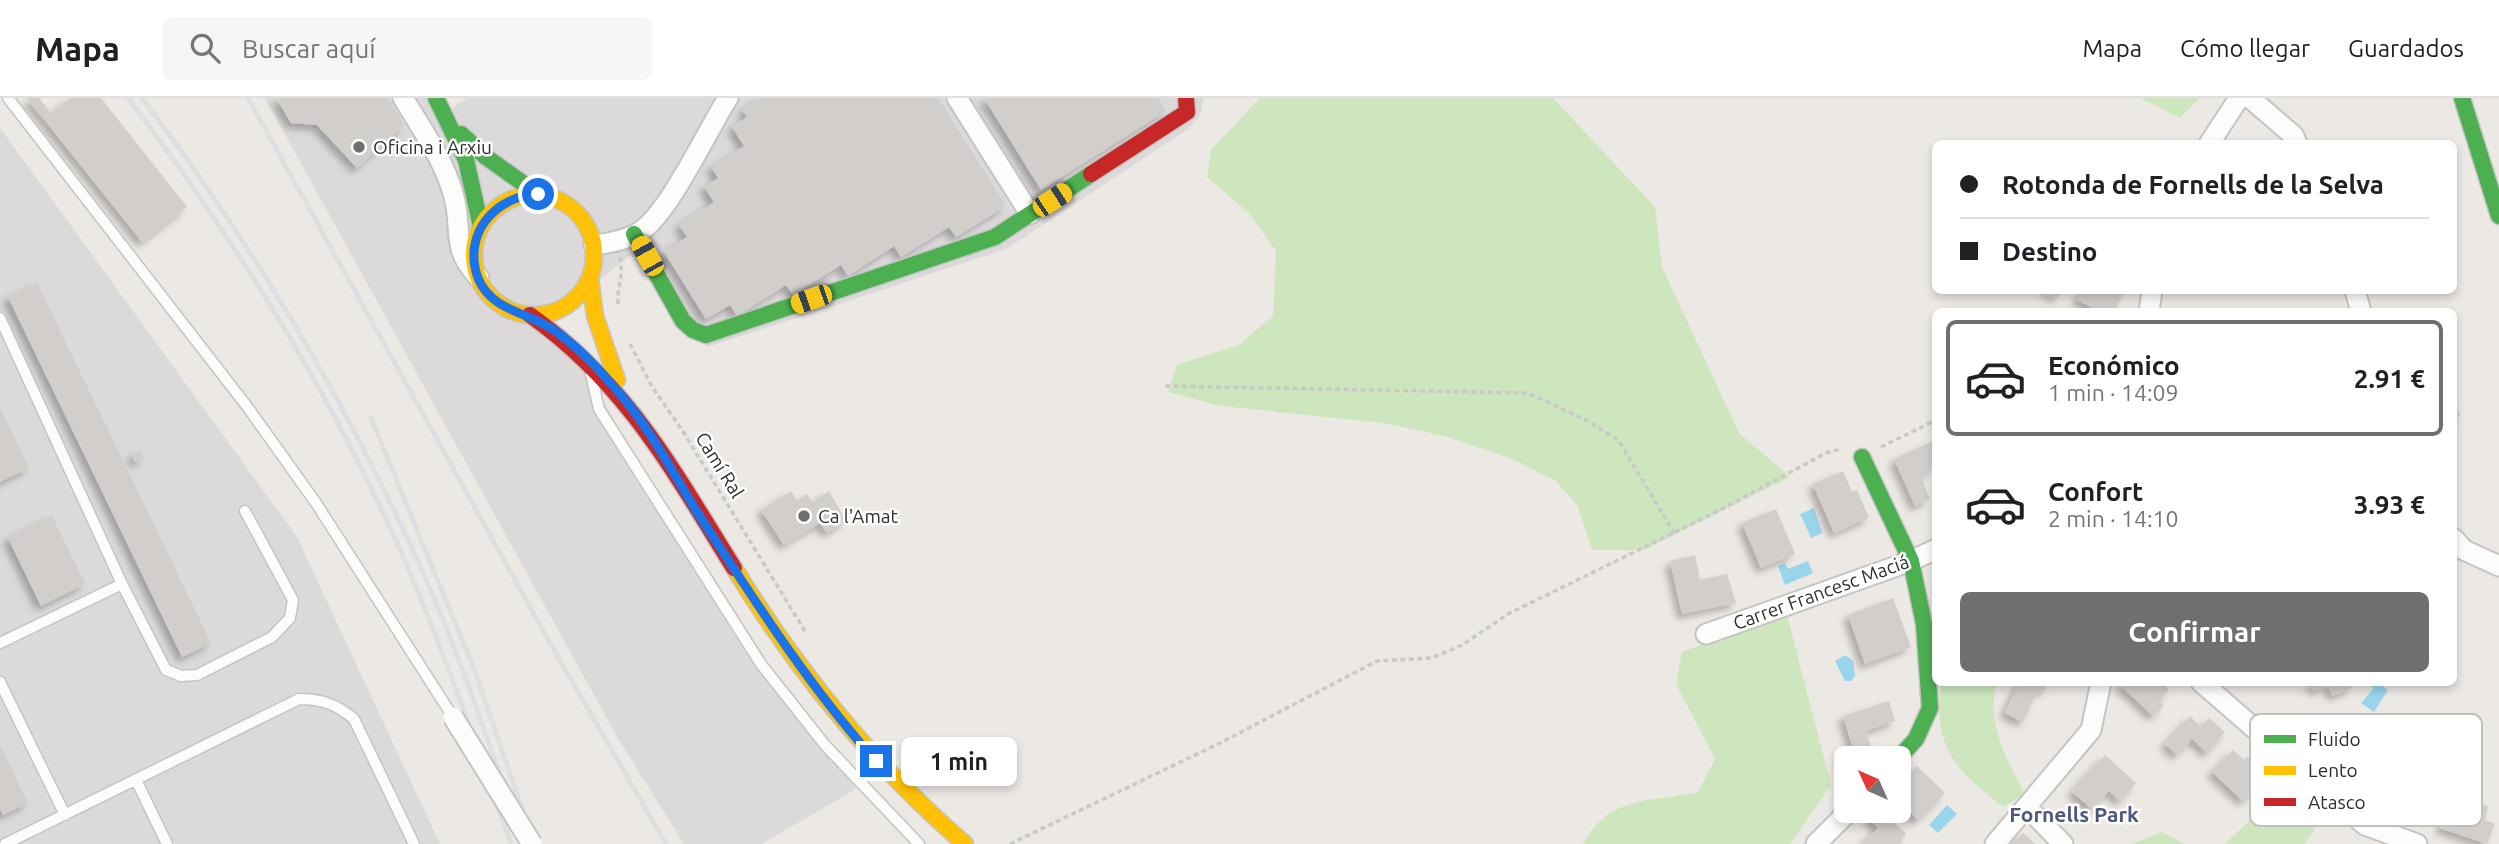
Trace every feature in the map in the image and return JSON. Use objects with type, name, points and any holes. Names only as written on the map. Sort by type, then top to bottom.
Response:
[{"type":"main road","points":[[436,98],[453,127],[477,192],[481,227],[474,255],[479,278],[497,302],[530,315],[557,332],[589,359],[627,402],[757,605],[814,686],[892,778],[965,844]]},
{"type":"main road","points":[[626,237],[683,321],[693,330],[706,335],[995,237],[1187,112],[1186,98]]},
{"type":"main road","points":[[2462,98],[2499,216]]},
{"type":"main road","points":[[453,127],[486,157],[538,194],[563,202],[578,213],[589,229],[594,245],[590,278],[595,316],[604,349],[627,402]]},
{"type":"main road","points":[[481,227],[490,214],[504,202],[519,196],[538,194]]},
{"type":"main road","points":[[530,315],[565,307],[580,293],[590,278]]},
{"type":"main road","points":[[1862,457],[1910,561],[1924,624],[1930,708],[1916,739],[1910,746]]},
{"type":"street","points":[[403,98],[446,174],[457,213],[459,249],[465,263],[479,278]]},
{"type":"street","points":[[594,245],[642,231],[676,187],[728,98]]},
{"type":"street","points":[[957,98],[1030,214]]},
{"type":"street","points":[[2212,140],[2239,98]]},
{"type":"street","points":[[2250,98],[2296,140]]},
{"type":"street","points":[[2457,542],[2464,550],[2499,566]]},
{"type":"street","name":"Carrer Francesc Maciá","points":[[1706,634],[1932,551]]},
{"type":"street","points":[[1995,844],[2091,730],[2100,686]]},
{"type":"street","points":[[2206,686],[2250,725]]},
{"type":"street","points":[[453,717],[532,844]]},
{"type":"street","points":[[2028,808],[2063,844]]},
{"type":"street","points":[[1815,844],[1837,823]]},
{"type":"street","points":[[2368,826],[2417,844]]},
{"type":"lane","points":[[8,98],[256,419],[316,503],[453,717]]},
{"type":"lane","points":[[0,318],[122,584],[166,670],[181,676],[197,675],[272,637],[290,618],[293,600],[245,511]]},
{"type":"lane","points":[[589,359],[599,409],[761,664],[825,745],[919,844]]},
{"type":"lane","points":[[0,643],[122,584]]},
{"type":"lane","points":[[0,682],[65,815]]},
{"type":"lane","points":[[5,844],[299,699],[319,699],[339,706],[354,719],[414,844]]},
{"type":"lane","points":[[136,779],[167,844]]},
{"type":"path","points":[[618,315],[617,293],[624,278],[626,237]]},
{"type":"path","name":"Camí Ral","points":[[626,334],[651,385],[684,433],[810,641]]},
{"type":"path","points":[[1165,386],[1528,393],[1588,421],[1619,441],[1674,533]]},
{"type":"path","points":[[1010,844],[1220,743],[1377,661],[1432,658],[1462,645],[1508,614],[1674,533],[1826,453],[1851,446],[1862,457],[1932,422]]},
{"type":"shaded area","points":[[265,98],[436,98],[445,113],[467,98],[1204,98],[1200,116],[1188,129],[1006,249],[708,347],[631,255],[552,318],[742,631],[856,789],[761,844],[684,844],[616,735]]},
{"type":"shaded area","points":[[0,128],[297,537],[440,844],[0,844]]},
{"type":"green space","points":[[1260,98],[1553,98],[1655,207],[1662,267],[1739,433],[1790,477],[1644,550],[1592,550],[1577,505],[1556,481],[1508,457],[1445,436],[1383,423],[1221,406],[1168,392],[1177,365],[1239,345],[1273,316],[1276,251],[1250,214],[1207,177],[1211,150]]},
{"type":"green space","points":[[2141,98],[2200,98],[2180,118]]},
{"type":"green space","points":[[1787,615],[1831,785],[1790,844],[1583,844],[1606,816],[1619,808],[1647,800],[1698,792],[1715,759],[1676,684],[1682,652]]},
{"type":"green space","points":[[1941,686],[1996,686],[1994,698],[1996,726],[2005,754],[2025,794],[2003,807],[1960,768],[1944,741],[1939,706]]},
{"type":"green space","points":[[2250,820],[2250,826],[2313,826],[2314,831],[2304,844],[2224,844]]},
{"type":"green space","points":[[2162,832],[2185,844],[2131,844]]},
{"type":"water","points":[[1814,508],[1822,533],[1811,538],[1800,514]]},
{"type":"water","points":[[1808,561],[1813,573],[1785,585],[1778,566],[1785,563],[1788,569]]},
{"type":"water","points":[[1845,655],[1853,661],[1855,676],[1851,681],[1845,681],[1835,661]]},
{"type":"water","points":[[2370,686],[2382,686],[2388,690],[2374,712],[2361,703],[2373,689]]},
{"type":"water","points":[[1947,805],[1957,814],[1938,833],[1929,825]]},
{"type":"building","points":[[27,98],[39,98],[51,113],[70,98],[101,98],[187,207],[142,242]]},
{"type":"building","name":"Oficina i Arxiu","points":[[276,98],[388,98],[404,125],[357,168],[317,125],[291,123]]},
{"type":"building","points":[[760,98],[938,98],[1006,206],[956,237],[949,227],[901,257],[894,246],[848,276],[841,265],[793,295],[786,285],[737,316],[730,305],[706,319],[664,252],[687,237],[679,225],[714,202],[704,187],[718,178],[711,167],[744,146],[732,127],[747,117],[742,110]]},
{"type":"building","points":[[984,98],[1158,98],[1166,111],[1041,190]]},
{"type":"building","points":[[37,283],[211,643],[182,657],[8,297]]},
{"type":"building","points":[[2080,294],[2123,294],[2116,308],[2093,308],[2077,300]]},
{"type":"building","points":[[0,408],[29,468],[0,482]]},
{"type":"building","points":[[1932,442],[1932,468],[1922,480],[1930,499],[1915,506],[1894,459]]},
{"type":"building","points":[[140,450],[144,459],[135,462],[132,455]]},
{"type":"building","points":[[1843,471],[1852,492],[1857,490],[1869,518],[1834,533],[1813,484]]},
{"type":"building","name":"Ca l'Amat","points":[[791,491],[797,501],[807,494],[812,502],[829,491],[846,521],[827,533],[820,523],[784,545],[761,510]]},
{"type":"building","points":[[1776,509],[1795,554],[1761,568],[1742,523]]},
{"type":"building","points":[[52,516],[85,584],[41,606],[8,538]]},
{"type":"building","points":[[1695,555],[1700,580],[1727,574],[1736,603],[1682,614],[1670,561]]},
{"type":"building","points":[[1893,598],[1911,647],[1865,664],[1848,615]]},
{"type":"building","points":[[2017,686],[2046,686],[2045,691],[2038,689],[2023,722],[2005,713]]},
{"type":"building","points":[[2121,686],[2166,686],[2169,690],[2159,701],[2164,705],[2153,716]]},
{"type":"building","points":[[2312,686],[2326,686],[2314,691]]},
{"type":"building","points":[[2328,686],[2351,686],[2352,688],[2332,696]]},
{"type":"building","points":[[1889,701],[1895,721],[1866,731],[1871,746],[1852,746],[1843,716]]},
{"type":"building","points":[[2190,716],[2201,727],[2209,718],[2225,732],[2207,753],[2192,739],[2177,755],[2165,744]]},
{"type":"building","points":[[0,746],[28,803],[3,815],[0,809]]},
{"type":"building","points":[[2233,750],[2244,760],[2247,756],[2250,759],[2250,794],[2243,801],[2212,772]]},
{"type":"building","points":[[2105,755],[2136,783],[2120,801],[2109,791],[2092,809],[2072,792]]},
{"type":"building","points":[[1917,766],[1945,793],[1918,820],[1911,813],[1911,772]]},
{"type":"building","points":[[2482,804],[2488,807],[2485,820],[2495,824],[2487,844],[2440,828],[2482,826]]},
{"type":"building","points":[[1873,823],[1895,823],[1906,834],[1899,844],[1862,844],[1878,828]]},
{"type":"building","points":[[2023,833],[2030,839],[2035,844],[2012,844]]},
{"type":"railway","points":[[128,98],[242,260],[343,432],[401,552],[431,624],[511,844]]},
{"type":"railway","points":[[142,98],[218,204],[288,313],[381,484],[426,579],[456,654],[523,844]]},
{"type":"railway","points":[[248,98],[551,645],[666,844]]},
{"type":"railway","points":[[371,418],[475,671],[534,844]]},
{"type":"traffic: fast","points":[[436,98],[466,160],[481,227]]},
{"type":"traffic: fast","points":[[2462,98],[2499,216]]},
{"type":"traffic: fast","points":[[461,134],[486,157],[538,194]]},
{"type":"traffic: fast","points":[[634,234],[683,321],[693,330],[706,335],[995,237],[1091,174]]},
{"type":"traffic: fast","points":[[1862,457],[1911,561],[1924,624],[1930,708],[1916,739],[1910,746]]},
{"type":"traffic: slow","points":[[534,195],[557,199],[577,212],[590,232],[594,255],[590,278],[577,298],[557,311],[534,315],[511,311],[491,298],[478,278],[474,255],[478,232],[491,212],[511,199],[534,195]]},
{"type":"traffic: slow","points":[[590,278],[595,316],[617,380]]},
{"type":"traffic: slow","points":[[734,568],[784,644],[839,715],[899,782],[965,844]]},
{"type":"traffic: jam","points":[[1091,174],[1187,112],[1186,98]]},
{"type":"traffic: jam","points":[[530,315],[594,370],[646,431],[734,568]]},
{"type":"place","name":"Oficina i Arxiu","points":[[359,147]]},
{"type":"place","name":"Ca l'Amat","points":[[804,516]]},
{"type":"district","name":"Fornells Park","points":[[2074,815]]},
{"type":"route","points":[[538,194],[519,196],[504,202],[485,220],[476,239],[474,255],[475,267],[482,285],[497,302],[530,315],[557,332],[589,359],[627,402],[785,647],[845,726],[876,761]]}]
